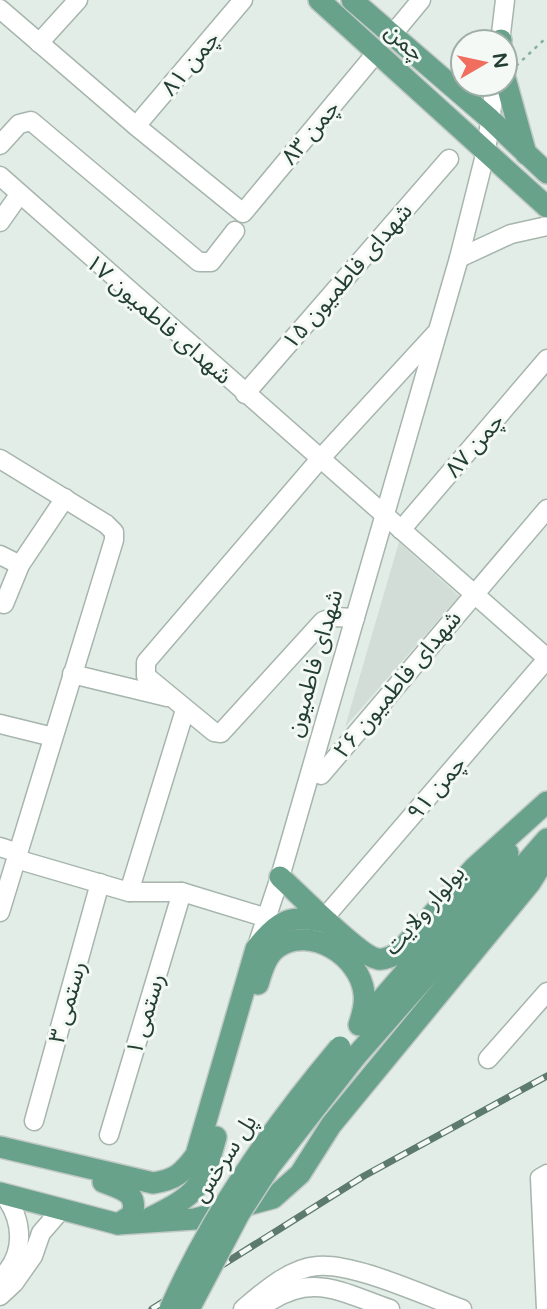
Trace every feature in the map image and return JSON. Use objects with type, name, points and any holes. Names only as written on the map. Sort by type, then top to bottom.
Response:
[{"type":"main road","name":"چمن","points":[[319,0],[547,207]]},
{"type":"main road","name":"چمن","points":[[352,0],[490,119],[547,173]]},
{"type":"main road","points":[[377,52],[392,35]]},
{"type":"main road","points":[[514,98],[526,154]]},
{"type":"main road","points":[[280,877],[327,920],[376,959],[386,959],[399,952],[474,868],[547,804]]},
{"type":"main road","name":"بولوار ولایت","points":[[348,1051],[359,1026],[547,804]]},
{"type":"main road","name":"بولوار ولایت","points":[[348,1051],[547,839]]},
{"type":"main road","points":[[1,1194],[118,1224],[194,1219],[246,1208],[273,1198],[300,1174],[331,1125],[530,883],[547,856]]},
{"type":"main road","points":[[256,949],[271,929],[281,922],[309,918],[327,920]]},
{"type":"main road","points":[[142,1222],[185,1200],[199,1186],[264,965],[276,948],[304,938],[322,943],[353,965],[365,994],[359,1026]]},
{"type":"main road","name":"شهدای فاطمیون","points":[[36,1158],[153,1183],[172,1180],[196,1155],[256,949]]},
{"type":"main road","name":"پل سرخس","points":[[170,1309],[221,1207],[263,1144],[348,1051]]},
{"type":"main road","name":"پل سرخس","points":[[189,1309],[239,1214],[348,1051]]},
{"type":"main road","points":[[0,1147],[129,1191],[134,1207],[126,1221],[118,1224]]},
{"type":"street","points":[[39,43],[78,0]]},
{"type":"street","name":"چمن ۸۱","points":[[136,127],[243,0]]},
{"type":"street","points":[[392,35],[421,0]]},
{"type":"street","points":[[502,28],[505,0]]},
{"type":"street","points":[[0,9],[136,127]]},
{"type":"street","name":"چمن ۸۳","points":[[136,127],[243,213],[377,52]]},
{"type":"street","points":[[490,119],[493,98]]},
{"type":"street","name":"شهدای فاطمیون","points":[[256,949],[280,877],[459,258],[486,151],[490,119]]},
{"type":"street","points":[[0,145],[19,124],[31,121],[199,262],[211,262],[236,231]]},
{"type":"street","name":"شهدای فاطمیون ۱۵","points":[[245,394],[449,159]]},
{"type":"street","name":"شهدای فاطمیون ۱۷","points":[[0,176],[547,659]]},
{"type":"street","points":[[0,222],[19,195]]},
{"type":"street","points":[[459,258],[511,234],[547,226]]},
{"type":"street","points":[[355,618],[334,617],[323,621],[220,733],[214,732],[170,698],[146,676],[144,670],[146,663],[320,460],[438,331]]},
{"type":"street","name":"چمن ۸۷","points":[[401,530],[547,359]]},
{"type":"street","points":[[0,459],[106,524],[114,532],[114,540],[0,912]]},
{"type":"street","points":[[0,603],[4,604],[20,565],[65,498]]},
{"type":"street","name":"شهدای فاطمیون ۲۶","points":[[321,775],[547,509]]},
{"type":"street","points":[[0,555],[20,565]]},
{"type":"street","name":"چمن ۹۱","points":[[327,920],[547,659]]},
{"type":"street","points":[[72,674],[170,698]]},
{"type":"street","points":[[129,892],[185,710]]},
{"type":"street","points":[[0,724],[53,737]]},
{"type":"street","points":[[0,848],[129,892],[182,892],[267,918]]},
{"type":"street","name":"رستمی ۳","points":[[34,1121],[100,883]]},
{"type":"street","name":"رستمی ۱","points":[[109,1135],[182,892]]},
{"type":"street","points":[[488,1059],[547,992]]},
{"type":"street","points":[[546,1309],[540,1178],[547,1174]]},
{"type":"street","points":[[0,1279],[19,1253],[15,1209],[1,1194]]},
{"type":"street","points":[[0,1296],[14,1283],[33,1256],[41,1233],[61,1210]]},
{"type":"street","points":[[243,1309],[295,1272],[315,1266],[337,1265],[462,1309]]},
{"type":"street","points":[[259,1309],[308,1285],[323,1286],[390,1309]]},
{"type":"path","points":[[519,64],[547,37]]},
{"type":"shaded area","points":[[399,542],[459,596],[345,727]]},
{"type":"railway","points":[[152,1309],[364,1176],[547,1076]]}]
